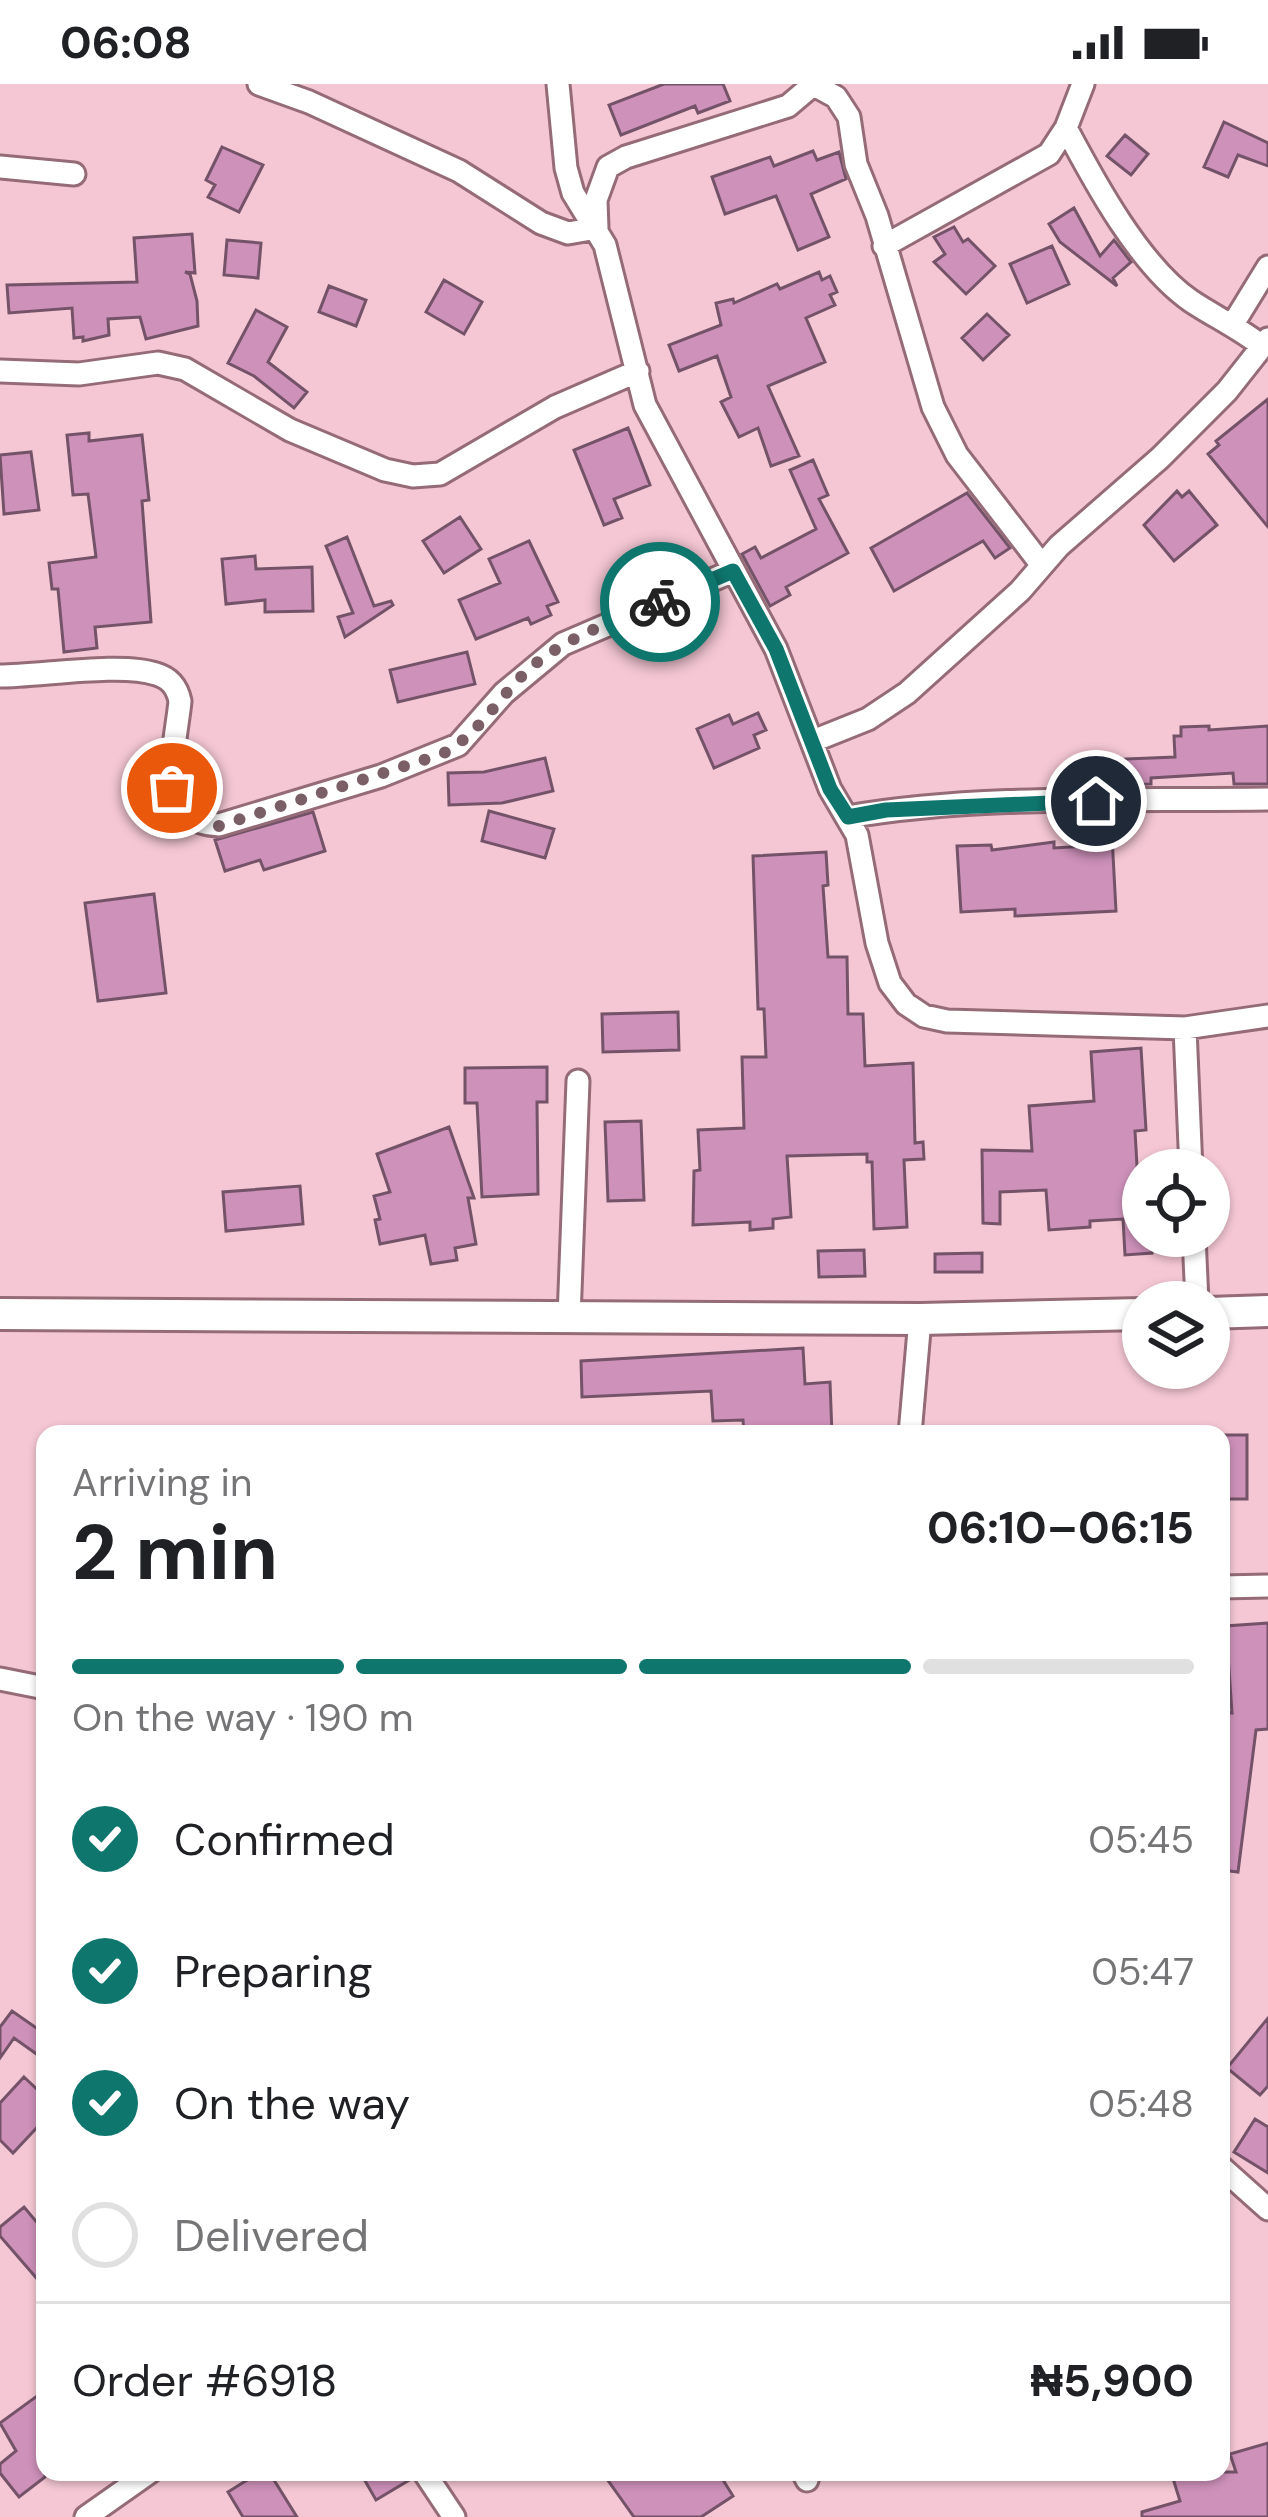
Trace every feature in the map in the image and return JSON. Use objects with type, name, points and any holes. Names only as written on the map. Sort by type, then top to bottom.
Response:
[{"type":"main road","points":[[1230,1312],[1268,1311]]},
{"type":"main road","points":[[0,1314],[920,1319],[1122,1314]]},
{"type":"street","points":[[259,84],[459,171],[541,224],[568,233],[597,228]]},
{"type":"street","points":[[558,84],[566,168],[573,193],[605,245],[645,405],[776,649],[830,789],[857,835],[877,943],[890,983],[906,1004],[924,1016],[947,1021],[1185,1028],[1268,1016]]},
{"type":"street","points":[[884,246],[1049,154],[1066,128],[1083,84]]},
{"type":"street","points":[[597,228],[596,200],[608,167],[626,157],[788,106],[814,85],[844,104],[856,164],[933,407],[958,455],[1041,564]]},
{"type":"street","points":[[813,742],[868,719],[907,693],[1194,426],[1265,343],[1190,300],[1167,278],[1126,229],[1066,128]]},
{"type":"street","points":[[0,167],[74,173]]},
{"type":"street","points":[[1233,324],[1268,267]]},
{"type":"street","points":[[0,371],[79,374],[158,363],[185,369],[290,430],[385,470],[413,476],[440,474],[555,407],[638,371]]},
{"type":"street","points":[[0,676],[140,670],[168,679],[178,689],[180,701],[172,788],[186,816],[202,825],[219,826],[381,776],[458,746],[504,693],[563,644],[733,571]]},
{"type":"street","points":[[848,817],[886,810],[1054,802],[1268,800]]},
{"type":"street","points":[[1185,1028],[1190,1149]]},
{"type":"street","points":[[569,1318],[578,1082]]},
{"type":"street","points":[[911,1425],[920,1319]]},
{"type":"street","points":[[1230,1587],[1268,1586]]},
{"type":"street","points":[[0,1679],[36,1686]]},
{"type":"street","points":[[1230,2175],[1268,2210]]},
{"type":"street","points":[[86,2517],[137,2481]]},
{"type":"street","points":[[430,2481],[454,2517]]},
{"type":"building","points":[[664,84],[723,84],[730,101],[698,113],[695,106],[621,135],[609,105]]},
{"type":"building","points":[[1224,122],[1268,143],[1268,166],[1238,155],[1228,177],[1204,167]]},
{"type":"building","points":[[1125,135],[1148,154],[1131,175],[1107,156]]},
{"type":"building","points":[[222,147],[263,165],[239,212],[208,197],[215,185],[206,180]]},
{"type":"building","points":[[813,151],[817,160],[839,152],[846,179],[811,194],[829,237],[798,250],[776,196],[725,214],[712,177],[770,157],[774,166]]},
{"type":"building","points":[[1074,208],[1100,256],[1114,240],[1131,262],[1113,278],[1117,286],[1060,242],[1049,224]]},
{"type":"building","points":[[954,227],[963,242],[968,239],[995,266],[966,294],[934,262],[945,254],[934,237]]},
{"type":"building","points":[[192,234],[195,273],[185,272],[190,274],[197,301],[198,326],[146,339],[140,317],[108,319],[109,335],[83,341],[83,337],[74,338],[72,308],[9,313],[7,285],[137,282],[134,238]]},
{"type":"building","points":[[227,240],[261,243],[258,278],[224,275]]},
{"type":"building","points":[[1052,246],[1069,284],[1027,303],[1010,264]]},
{"type":"building","points":[[819,272],[822,280],[830,276],[837,292],[830,295],[835,305],[806,318],[825,362],[768,386],[799,456],[771,466],[758,428],[739,437],[721,402],[731,397],[717,356],[679,371],[669,345],[721,325],[716,303],[733,299],[734,303]]},
{"type":"building","points":[[444,280],[482,302],[464,334],[426,312]]},
{"type":"building","points":[[329,286],[366,300],[356,326],[319,312]]},
{"type":"building","points":[[256,310],[287,327],[268,362],[307,392],[294,408],[254,376],[228,363]]},
{"type":"building","points":[[987,314],[1009,335],[983,360],[962,338]]},
{"type":"building","points":[[1268,399],[1268,527],[1208,454],[1219,445],[1216,441]]},
{"type":"building","points":[[628,428],[650,485],[614,499],[622,518],[604,525],[574,450]]},
{"type":"building","points":[[89,433],[89,441],[142,435],[149,500],[142,501],[151,622],[95,627],[97,648],[64,652],[58,589],[52,589],[49,563],[96,557],[88,494],[73,495],[67,435]]},
{"type":"building","points":[[31,452],[39,510],[4,514],[0,455]]},
{"type":"building","points":[[813,460],[828,495],[819,499],[848,553],[786,587],[790,595],[770,606],[742,554],[755,547],[761,558],[816,529],[790,470]]},
{"type":"building","points":[[1177,491],[1182,497],[1189,491],[1217,525],[1174,561],[1144,525]]},
{"type":"building","points":[[967,493],[1010,548],[995,558],[983,541],[894,591],[871,548]]},
{"type":"building","points":[[460,517],[481,549],[444,573],[423,541]]},
{"type":"building","points":[[347,537],[374,606],[391,601],[393,605],[345,637],[338,617],[353,613],[326,546]]},
{"type":"building","points":[[529,541],[558,602],[547,606],[551,615],[531,624],[528,618],[476,639],[459,600],[500,583],[489,559]]},
{"type":"building","points":[[255,556],[256,569],[312,567],[313,611],[265,612],[265,600],[226,604],[222,559]]},
{"type":"building","points":[[467,652],[475,684],[398,702],[390,670]]},
{"type":"building","points":[[758,713],[766,730],[754,735],[759,748],[714,768],[697,729],[729,715],[733,724]]},
{"type":"building","points":[[1209,726],[1209,730],[1268,726],[1268,784],[1234,784],[1233,773],[1151,778],[1151,784],[1075,785],[1073,767],[1175,757],[1174,736],[1181,736],[1181,727]]},
{"type":"building","points":[[545,758],[553,791],[502,803],[449,805],[448,773],[484,772]]},
{"type":"building","points":[[489,811],[554,829],[545,858],[482,841]]},
{"type":"building","points":[[313,812],[325,851],[264,870],[260,860],[225,871],[215,840]]},
{"type":"building","points":[[1112,836],[1116,911],[1015,916],[1015,909],[961,912],[957,846],[991,845],[992,850],[1054,842],[1054,848],[1086,846],[1085,837]]},
{"type":"building","points":[[826,852],[828,885],[823,886],[828,957],[847,957],[848,1014],[863,1014],[865,1066],[913,1063],[915,1143],[923,1142],[924,1159],[904,1160],[907,1227],[874,1229],[872,1162],[867,1162],[867,1154],[787,1156],[791,1217],[773,1219],[773,1228],[750,1230],[750,1222],[693,1225],[694,1171],[700,1170],[698,1130],[744,1128],[742,1057],[766,1057],[764,1009],[758,1009],[753,856]]},
{"type":"building","points":[[154,894],[166,993],[98,1001],[85,903]]},
{"type":"building","points":[[678,1012],[679,1050],[603,1052],[602,1014]]},
{"type":"building","points":[[1141,1048],[1146,1130],[1135,1131],[1136,1149],[1122,1149],[1122,1219],[1049,1230],[1046,1190],[1000,1192],[1000,1224],[983,1223],[982,1150],[1032,1151],[1029,1106],[1094,1101],[1091,1052]]},
{"type":"building","points":[[547,1067],[547,1102],[537,1102],[538,1194],[482,1197],[477,1103],[465,1103],[465,1068]]},
{"type":"building","points":[[641,1121],[644,1200],[608,1201],[605,1122]]},
{"type":"building","points":[[449,1127],[474,1198],[468,1198],[476,1244],[455,1248],[457,1260],[431,1264],[425,1235],[380,1244],[374,1196],[390,1192],[377,1154]]},
{"type":"building","points":[[300,1186],[303,1224],[226,1231],[223,1192]]},
{"type":"building","points":[[864,1250],[865,1276],[819,1277],[818,1251]]},
{"type":"building","points":[[982,1253],[982,1272],[935,1272],[935,1254]]},
{"type":"building","points":[[803,1348],[805,1384],[830,1382],[832,1425],[713,1421],[711,1391],[582,1397],[581,1361]]},
{"type":"building","points":[[1230,1435],[1247,1435],[1247,1499],[1230,1499]]},
{"type":"building","points":[[1268,1623],[1268,1729],[1256,1730],[1238,1872],[1230,1871],[1230,1626]]},
{"type":"building","points":[[12,2011],[36,2028],[36,2054],[14,2038],[0,2058],[0,2027]]},
{"type":"building","points":[[1268,2018],[1268,2086],[1260,2095],[1230,2070]]},
{"type":"building","points":[[24,2077],[36,2088],[36,2129],[13,2153],[0,2140],[0,2103]]},
{"type":"building","points":[[1255,2119],[1268,2127],[1268,2173],[1234,2152]]},
{"type":"building","points":[[24,2207],[36,2221],[36,2278],[0,2236],[0,2227]]},
{"type":"building","points":[[36,2397],[36,2481],[40,2481],[19,2497],[0,2473],[0,2464],[16,2451],[0,2423]]},
{"type":"building","points":[[1268,2443],[1268,2517],[1142,2517],[1142,2512],[1180,2501],[1174,2481],[1230,2481],[1230,2472],[1236,2472],[1230,2454]]},
{"type":"building","points":[[246,2481],[275,2481],[297,2517],[243,2517],[228,2492]]},
{"type":"building","points":[[365,2481],[408,2481],[376,2500]]},
{"type":"building","points":[[608,2481],[724,2481],[733,2496],[701,2517],[634,2517]]},
{"type":"way so far","points":[[172,788],[186,816],[202,825],[219,826],[442,754],[458,746],[504,693],[563,644],[660,602]]},
{"type":"route","points":[[660,602],[733,571],[776,649],[830,789],[848,817],[886,810],[1096,801]]}]
